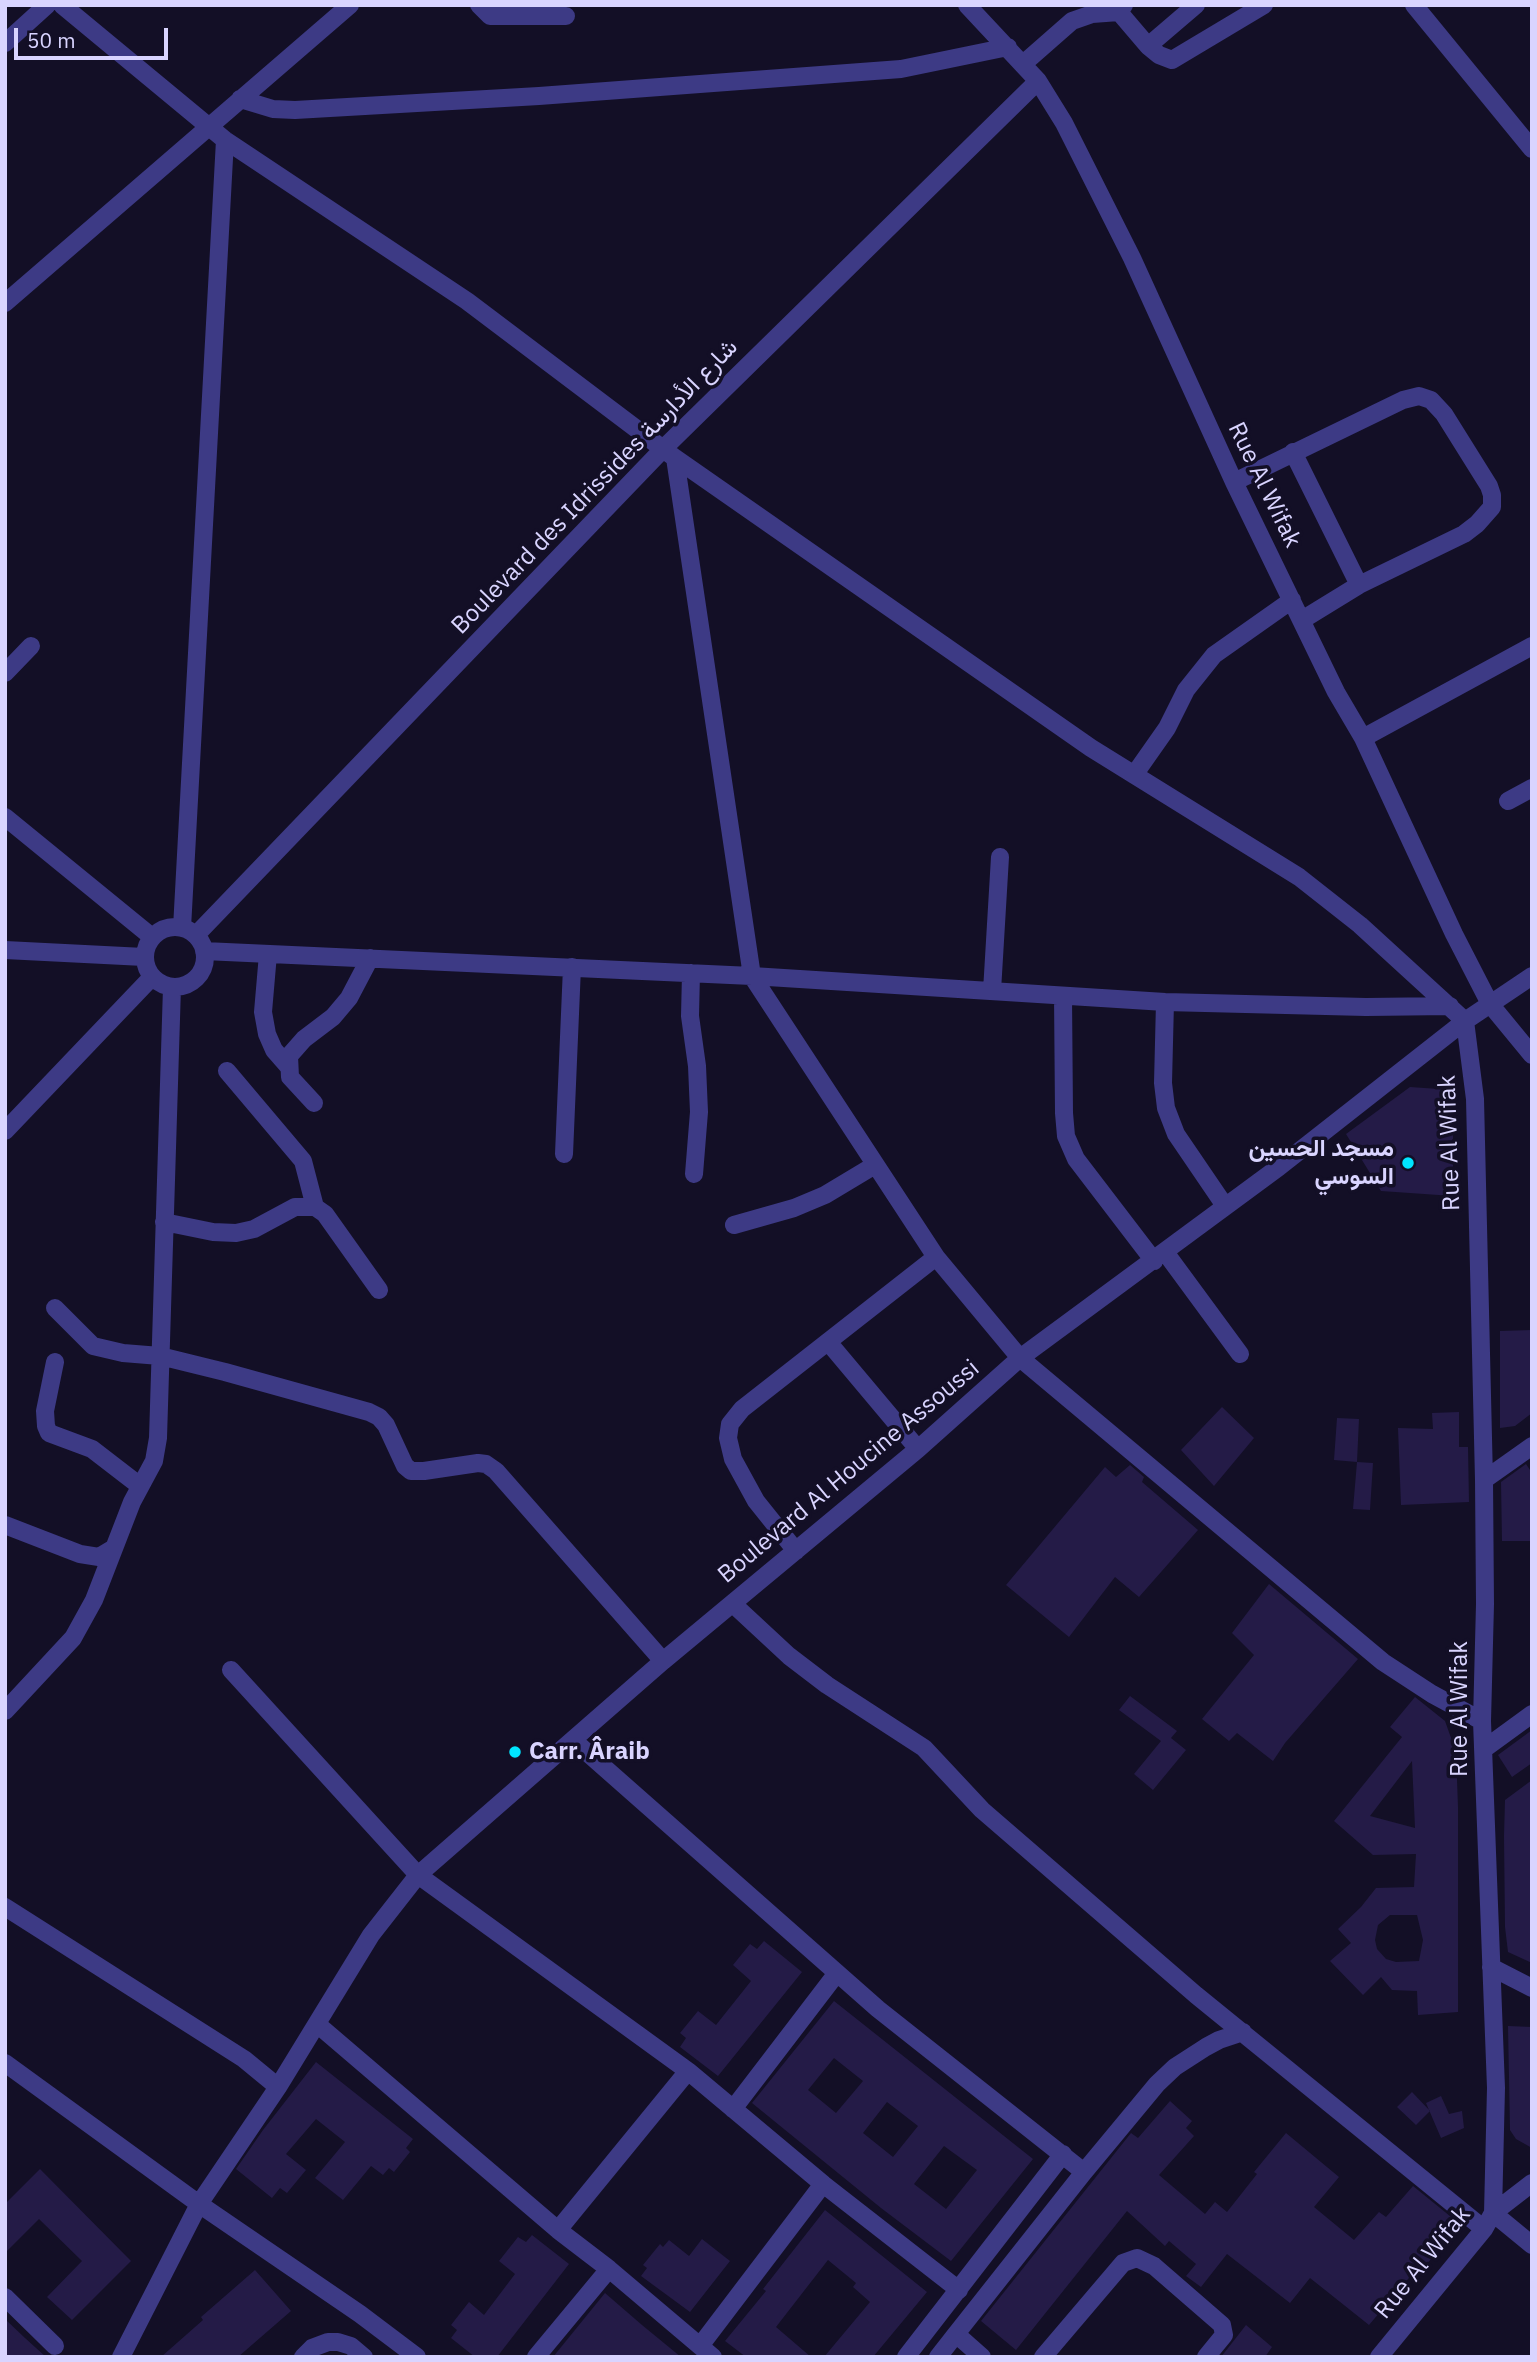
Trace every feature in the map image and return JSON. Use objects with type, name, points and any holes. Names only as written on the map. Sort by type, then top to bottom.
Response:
[{"type":"street","points":[[5,43],[47,5]]},
{"type":"street","points":[[62,5],[225,140],[467,301],[670,453],[1091,748],[1250,846],[1331,901],[1465,1021]]},
{"type":"street","points":[[5,303],[350,5]]},
{"type":"street","points":[[479,5],[490,16],[566,16]]},
{"type":"street","name":"Rue Al Wifak","points":[[967,5],[1038,81],[1080,152],[1234,482],[1336,692],[1363,738],[1454,934],[1490,1004],[1532,1055]]},
{"type":"street","points":[[1147,46],[1196,5]]},
{"type":"street","points":[[1023,64],[1072,21],[1092,14],[1122,8],[1147,46],[1172,60],[1264,5]]},
{"type":"street","points":[[1414,5],[1532,149]]},
{"type":"street","points":[[240,99],[273,109],[295,110],[539,96],[901,69],[1008,47]]},
{"type":"street","name":"Boulevard des Idrissides شارع الأدارسة","points":[[194,938],[1038,81]]},
{"type":"street","points":[[225,140],[194,938],[205,962],[193,981],[183,986],[161,984],[146,968],[144,957],[152,937],[171,927],[194,938],[268,954],[752,976],[1165,1002],[1366,1007],[1450,1006]]},
{"type":"street","points":[[1234,482],[1403,400],[1426,397],[1444,414],[1489,486],[1492,507],[1464,534],[1359,585],[1302,620]]},
{"type":"street","points":[[1293,452],[1359,585]]},
{"type":"street","points":[[670,453],[752,976],[936,1257],[1020,1358],[1383,1662],[1432,1694],[1482,1721]]},
{"type":"street","points":[[1134,775],[1167,728],[1186,690],[1214,655],[1292,600]]},
{"type":"street","points":[[5,673],[31,646]]},
{"type":"street","points":[[1363,738],[1532,646]]},
{"type":"street","points":[[1508,801],[1532,788]]},
{"type":"street","points":[[5,817],[152,937]]},
{"type":"street","points":[[992,991],[1000,858]]},
{"type":"street","points":[[5,950],[144,957]]},
{"type":"street","points":[[268,954],[263,1012],[267,1034],[274,1050],[288,1066]]},
{"type":"street","points":[[314,1103],[290,1077],[289,1056],[303,1039],[333,1017],[349,998],[370,958]]},
{"type":"street","points":[[564,1154],[572,967]]},
{"type":"street","points":[[691,973],[690,1016],[697,1066],[699,1112],[694,1174]]},
{"type":"street","name":"Boulevard Al Houcine Assoussi","points":[[121,2357],[199,2204],[278,2087],[371,1935],[418,1875],[663,1661],[918,1449],[1020,1358],[1159,1256],[1465,1021],[1532,976]]},
{"type":"street","points":[[5,1131],[152,977]]},
{"type":"street","points":[[5,1711],[73,1638],[94,1600],[132,1502],[154,1461],[158,1438],[172,987]]},
{"type":"street","points":[[1063,996],[1064,1113],[1066,1136],[1076,1159],[1240,1354]]},
{"type":"street","points":[[1165,1002],[1163,1083],[1166,1108],[1176,1134],[1225,1206]]},
{"type":"street","name":"Rue Al Wifak","points":[[1379,2357],[1489,2221],[1496,2088],[1482,1721],[1484,1480],[1475,1099],[1465,1021]]},
{"type":"street","points":[[227,1071],[303,1161],[315,1207]]},
{"type":"street","points":[[734,1226],[794,1208],[825,1195],[875,1165]]},
{"type":"street","points":[[164,1222],[213,1232],[236,1233],[254,1229],[295,1207],[315,1207],[325,1214],[379,1290]]},
{"type":"street","points":[[796,1551],[756,1501],[733,1459],[729,1438],[730,1424],[742,1409],[936,1257]]},
{"type":"street","points":[[55,1308],[93,1346],[123,1353],[160,1356],[369,1412],[379,1417],[387,1426],[405,1466],[411,1471],[478,1463],[496,1471],[663,1661]]},
{"type":"street","points":[[829,1342],[918,1449]]},
{"type":"street","points":[[55,1362],[45,1411],[49,1433],[92,1449],[140,1486]]},
{"type":"street","points":[[1484,1480],[1532,1446]]},
{"type":"street","points":[[5,1525],[80,1554],[99,1557],[114,1548]]},
{"type":"street","points":[[733,1604],[789,1656],[827,1685],[924,1748],[982,1810],[1196,1995],[1489,2221],[1532,2245]]},
{"type":"street","points":[[231,1670],[418,1875],[688,2071],[823,2184],[959,2290]]},
{"type":"street","points":[[1484,1749],[1532,1714]]},
{"type":"street","points":[[573,1740],[878,2009],[1084,2172]]},
{"type":"street","points":[[5,1907],[244,2059],[278,2087]]},
{"type":"street","points":[[1491,1967],[1532,1988]]},
{"type":"street","points":[[733,2109],[837,1973]]},
{"type":"street","points":[[317,2024],[558,2230],[707,2351],[823,2184]]},
{"type":"street","points":[[938,2357],[1157,2084],[1175,2067],[1219,2040],[1243,2032]]},
{"type":"street","points":[[5,2063],[417,2357]]},
{"type":"street","points":[[558,2230],[688,2071]]},
{"type":"street","points":[[906,2357],[1063,2154]]},
{"type":"street","points":[[1489,2221],[1532,2183]]},
{"type":"street","points":[[1042,2357],[1123,2263],[1137,2258],[1154,2266],[1222,2325],[1224,2335],[1206,2357]]},
{"type":"street","points":[[536,2357],[609,2269]]},
{"type":"street","points":[[5,2297],[55,2346]]},
{"type":"street","points":[[956,2334],[982,2357]]},
{"type":"street","points":[[303,2357],[312,2348],[328,2342],[351,2346],[364,2357]]},
{"type":"building","name":"مسجد الحسين السوسي","points":[[1410,1087],[1453,1090],[1453,1196],[1381,1191],[1346,1134]]},
{"type":"building","points":[[1532,1330],[1532,1413],[1515,1426],[1500,1428],[1500,1331]]},
{"type":"building","points":[[1222,1407],[1254,1438],[1214,1486],[1181,1450]]},
{"type":"building","points":[[1459,1412],[1459,1447],[1468,1447],[1469,1502],[1401,1505],[1398,1428],[1433,1429],[1432,1413]]},
{"type":"building","points":[[1337,1418],[1359,1419],[1357,1462],[1334,1460]]},
{"type":"building","points":[[1357,1462],[1373,1463],[1370,1510],[1353,1509]]},
{"type":"building","points":[[1526,1464],[1532,1473],[1532,1541],[1502,1541],[1501,1482]]},
{"type":"building","points":[[1130,1465],[1144,1477],[1142,1482],[1198,1530],[1139,1597],[1115,1577],[1069,1637],[1006,1585],[1105,1467],[1116,1477]]},
{"type":"building","points":[[1269,1584],[1358,1659],[1285,1743],[1273,1761],[1237,1733],[1229,1741],[1202,1719],[1254,1655],[1232,1633]]},
{"type":"building","points":[[1130,1696],[1177,1731],[1171,1738],[1186,1750],[1153,1790],[1134,1774],[1161,1741],[1119,1710]]},
{"type":"building","points":[[1415,1697],[1445,1721],[1456,1752],[1458,2012],[1418,2015],[1417,1991],[1392,1990],[1381,1977],[1363,1995],[1330,1961],[1351,1943],[1338,1929],[1376,1888],[1414,1887],[1416,1854],[1373,1855],[1334,1821],[1402,1737],[1390,1727]],"holes":[[[1412,1761],[1415,1828],[1370,1816]],[[1390,1915],[1417,1915],[1423,1940],[1419,1961],[1396,1962],[1386,1959],[1377,1949],[1375,1940],[1378,1925]]]},
{"type":"building","points":[[1532,1730],[1532,1763],[1512,1777],[1498,1755]]},
{"type":"building","points":[[1532,1780],[1532,1963],[1508,1952],[1505,1927],[1504,1836],[1505,1800]]},
{"type":"building","points":[[764,1941],[802,1972],[718,2076],[680,2047],[686,2038],[680,2033],[698,2011],[716,2025],[751,1981],[733,1965],[750,1944],[757,1949]]},
{"type":"building","points":[[834,2001],[1033,2159],[951,2261],[752,2103]],"holes":[[[834,2058],[863,2081],[836,2113],[808,2090]],[[887,2102],[918,2126],[893,2157],[863,2133]],[[944,2146],[977,2170],[946,2209],[914,2184]]]},
{"type":"building","points":[[1508,2026],[1532,2027],[1532,2148],[1516,2139],[1510,2130]]},
{"type":"building","points":[[316,2062],[413,2139],[406,2148],[410,2152],[394,2172],[389,2168],[383,2175],[371,2166],[343,2200],[315,2178],[345,2142],[316,2119],[286,2154],[306,2170],[287,2193],[280,2188],[272,2198],[236,2169]]},
{"type":"building","points":[[1412,2092],[1430,2111],[1416,2125],[1397,2107]]},
{"type":"building","points":[[1441,2096],[1449,2114],[1462,2111],[1464,2128],[1441,2138],[1426,2103]]},
{"type":"building","points":[[1170,2101],[1192,2121],[1186,2128],[1194,2136],[1159,2175],[1205,2214],[1215,2202],[1227,2212],[1257,2174],[1254,2172],[1286,2133],[1339,2177],[1314,2207],[1354,2240],[1379,2212],[1386,2217],[1413,2186],[1461,2225],[1417,2275],[1414,2272],[1369,2325],[1310,2278],[1290,2303],[1227,2254],[1201,2287],[1186,2276],[1196,2264],[1169,2241],[1165,2246],[1127,2211],[1016,2350],[981,2321],[1131,2133],[1138,2138]]},
{"type":"building","points":[[40,2169],[131,2261],[72,2320],[47,2297],[82,2261],[39,2219],[5,2253],[5,2204]]},
{"type":"building","points":[[825,2210],[927,2292],[873,2357],[824,2357],[870,2302],[853,2287],[856,2283],[828,2260],[776,2327],[811,2357],[746,2357],[725,2341],[766,2291],[763,2289]]},
{"type":"building","points":[[532,2235],[569,2264],[497,2357],[475,2357],[451,2338],[457,2330],[451,2325],[469,2302],[484,2315],[515,2274],[499,2261],[518,2237],[526,2242]]},
{"type":"building","points":[[702,2239],[730,2261],[690,2312],[641,2276],[647,2268],[643,2265],[660,2244],[663,2247],[669,2240],[689,2256]]},
{"type":"building","points":[[255,2270],[291,2311],[238,2357],[161,2357],[203,2320],[201,2317]]},
{"type":"building","points":[[605,2293],[642,2325],[681,2357],[553,2357]]},
{"type":"building","points":[[5,2319],[25,2338],[46,2357],[5,2357]]},
{"type":"building","points":[[1246,2325],[1272,2347],[1265,2357],[1221,2357]]},
{"type":"place","name":"مسجد الحسين السوسي","points":[[1408,1163]]},
{"type":"place","name":"Carr. Âraib","points":[[515,1752]]}]
